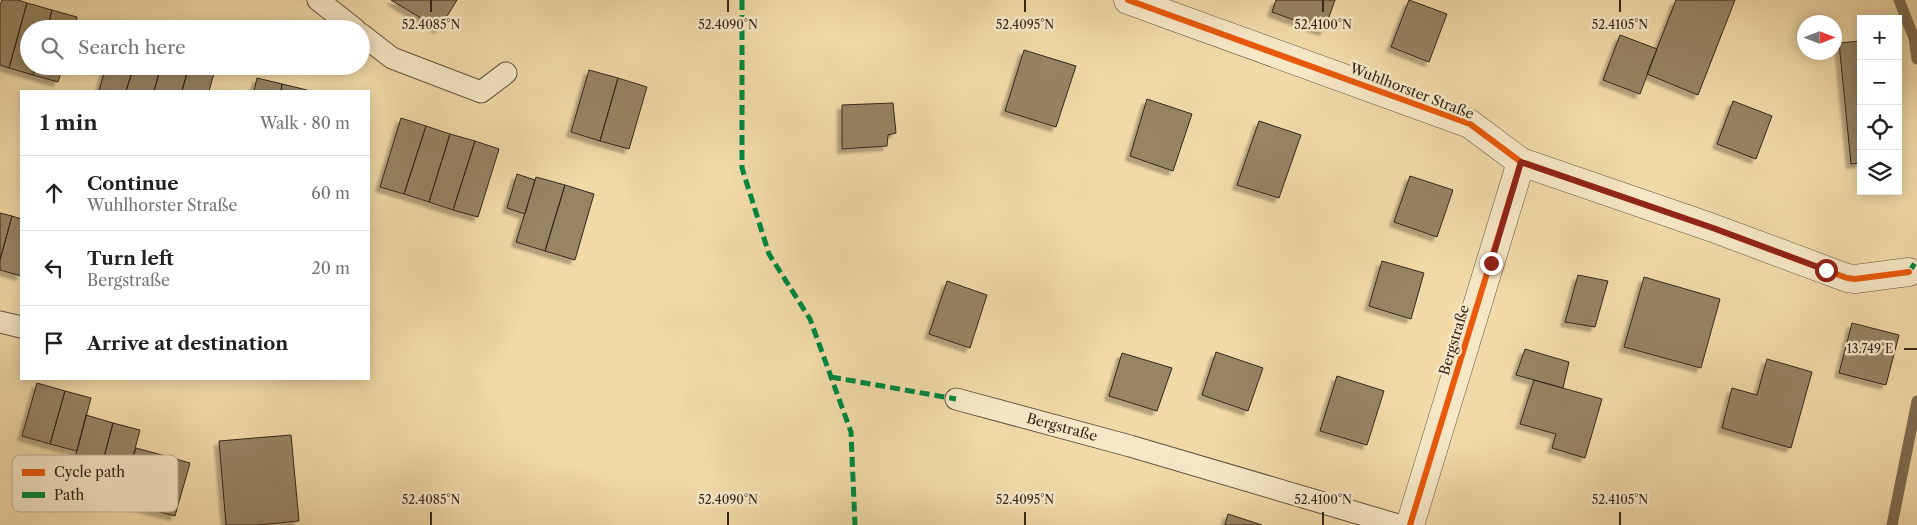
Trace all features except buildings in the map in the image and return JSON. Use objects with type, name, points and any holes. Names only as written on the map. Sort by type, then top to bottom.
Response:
[{"type":"street","name":"Wuhlhorster Straße","points":[[1128,0],[1470,124],[1521,162],[1713,228],[1847,278],[1855,279],[1909,272]]},
{"type":"street","name":"Bergstraße","points":[[1410,525],[1521,162]]},
{"type":"lane","points":[[318,0],[344,20]]},
{"type":"lane","points":[[370,41],[392,58],[481,92],[506,72]]},
{"type":"lane","points":[[0,322],[20,327]]},
{"type":"lane","name":"Bergstraße","points":[[956,398],[1139,448],[1398,525]]},
{"type":"waterway","points":[[1899,0],[1914,38],[1917,59]]},
{"type":"waterway","points":[[1892,525],[1917,401]]},
{"type":"marked path","points":[[742,0],[742,168],[769,254],[810,319],[851,432],[855,525]]},
{"type":"marked path","points":[[1909,272],[1917,260]]},
{"type":"marked path","points":[[831,377],[956,399]]},
{"type":"cycle path","points":[[1128,0],[1470,124],[1521,162],[1713,228],[1847,278],[1855,279],[1909,272]]},
{"type":"cycle path","points":[[1410,525],[1521,162]]},
{"type":"route","points":[[1491,263],[1521,162],[1713,228],[1826,270]]}]
